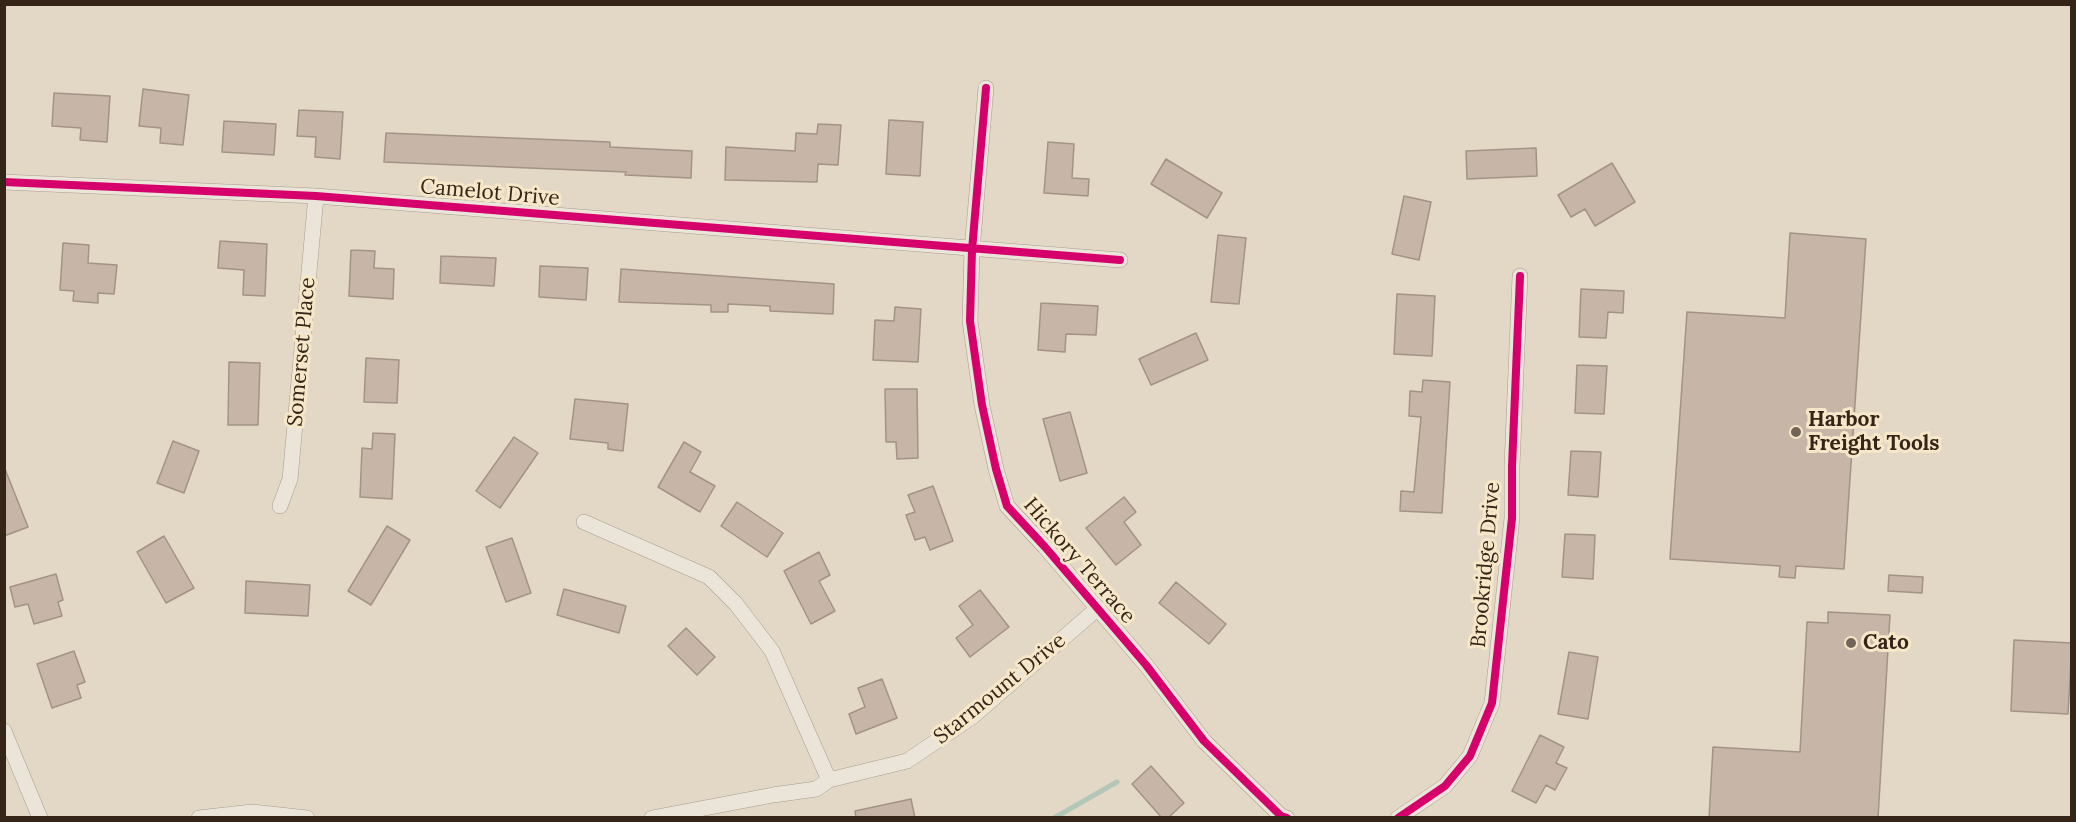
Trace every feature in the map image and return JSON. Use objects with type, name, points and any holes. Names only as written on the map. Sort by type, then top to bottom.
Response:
[{"type":"street","name":"Hickory Terrace","points":[[986,88],[972,250],[970,321],[982,405],[1007,506],[1098,608],[1204,741],[1281,816],[1287,818]]},
{"type":"street","name":"Camelot Drive","points":[[4,182],[316,196],[1120,260]]},
{"type":"street","name":"Somerset Place","points":[[280,506],[290,479],[316,196]]},
{"type":"street","name":"Brookridge Drive","points":[[1398,818],[1445,786],[1470,756],[1492,703],[1512,518],[1520,276]]},
{"type":"street","points":[[584,522],[709,577],[736,604],[772,651],[829,780]]},
{"type":"street","name":"Starmount Drive","points":[[652,818],[816,789],[829,780],[907,761],[972,717],[1098,608]]},
{"type":"street","points":[[4,731],[40,818]]},
{"type":"street","points":[[199,818],[252,812],[307,818]]},
{"type":"building","points":[[143,89],[189,95],[183,145],[160,143],[161,128],[139,126]]},
{"type":"building","points":[[54,93],[110,96],[107,142],[80,140],[81,128],[52,126]]},
{"type":"building","points":[[299,110],[343,112],[340,159],[315,157],[316,137],[297,136]]},
{"type":"building","points":[[889,120],[923,122],[920,176],[886,174]]},
{"type":"building","points":[[224,121],[276,124],[274,155],[222,152]]},
{"type":"building","points":[[818,124],[841,125],[838,165],[818,164],[817,182],[725,180],[726,147],[795,151],[796,133],[817,134]]},
{"type":"building","points":[[386,133],[610,142],[610,147],[692,151],[691,178],[625,175],[626,172],[384,162]]},
{"type":"building","points":[[1048,142],[1074,144],[1072,178],[1089,179],[1088,196],[1044,193]]},
{"type":"building","points":[[1536,148],[1537,176],[1467,179],[1466,151]]},
{"type":"building","points":[[1166,159],[1222,193],[1207,218],[1151,184]]},
{"type":"building","points":[[1612,163],[1635,202],[1595,226],[1585,209],[1571,217],[1558,195]]},
{"type":"building","points":[[1404,196],[1431,202],[1419,260],[1392,254]]},
{"type":"building","points":[[1790,233],[1866,239],[1844,569],[1796,566],[1795,578],[1779,577],[1780,566],[1670,559],[1687,312],[1785,318]]},
{"type":"building","points":[[1218,235],[1246,238],[1239,304],[1211,302]]},
{"type":"building","points":[[220,241],[267,244],[265,296],[243,295],[244,270],[218,268]]},
{"type":"building","points":[[63,243],[89,245],[88,263],[117,265],[114,294],[98,293],[98,303],[73,301],[74,291],[60,290]]},
{"type":"building","points":[[351,250],[375,251],[374,268],[394,269],[393,299],[349,296]]},
{"type":"building","points":[[441,256],[496,258],[494,286],[440,283]]},
{"type":"building","points":[[540,266],[588,268],[586,300],[539,297]]},
{"type":"building","points":[[621,269],[834,284],[833,314],[770,311],[770,306],[728,304],[728,312],[711,312],[711,305],[619,302]]},
{"type":"building","points":[[1581,289],[1624,291],[1623,313],[1608,312],[1606,338],[1579,337]]},
{"type":"building","points":[[1397,294],[1435,296],[1432,356],[1394,354]]},
{"type":"building","points":[[1041,303],[1098,306],[1096,335],[1066,334],[1065,352],[1038,350]]},
{"type":"building","points":[[895,307],[921,309],[918,362],[873,360],[875,320],[894,321]]},
{"type":"building","points":[[1196,333],[1208,360],[1151,385],[1139,359]]},
{"type":"building","points":[[366,358],[399,360],[397,403],[364,402]]},
{"type":"building","points":[[229,362],[260,363],[258,425],[228,425]]},
{"type":"building","points":[[1577,365],[1607,366],[1604,414],[1575,413]]},
{"type":"building","points":[[1423,380],[1450,382],[1442,513],[1400,511],[1401,491],[1414,492],[1421,417],[1409,416],[1410,391],[1422,392]]},
{"type":"building","points":[[885,389],[917,389],[918,458],[897,459],[896,442],[886,442]]},
{"type":"building","points":[[575,399],[628,404],[623,451],[608,449],[608,443],[570,439]]},
{"type":"building","points":[[1070,412],[1087,473],[1060,481],[1043,419]]},
{"type":"building","points":[[373,433],[395,434],[392,499],[360,497],[362,448],[372,449]]},
{"type":"building","points":[[514,437],[538,453],[500,508],[476,491]]},
{"type":"building","points":[[173,441],[199,451],[184,493],[157,483]]},
{"type":"building","points":[[684,442],[701,452],[690,472],[715,486],[700,512],[658,487]]},
{"type":"building","points":[[1571,451],[1601,452],[1598,497],[1568,495]]},
{"type":"building","points":[[4,470],[28,527],[4,536]]},
{"type":"building","points":[[933,486],[953,541],[930,550],[925,537],[915,540],[906,515],[915,512],[908,495]]},
{"type":"building","points":[[1124,497],[1136,512],[1124,522],[1141,545],[1116,565],[1086,528]]},
{"type":"building","points":[[737,502],[783,533],[767,557],[721,526]]},
{"type":"building","points":[[387,526],[410,540],[371,605],[348,591]]},
{"type":"building","points":[[1565,534],[1595,535],[1593,579],[1562,577]]},
{"type":"building","points":[[164,536],[194,588],[166,603],[137,552]]},
{"type":"building","points":[[512,538],[531,593],[506,602],[486,547]]},
{"type":"building","points":[[819,552],[830,575],[819,581],[835,611],[811,624],[784,571]]},
{"type":"building","points":[[56,574],[63,600],[58,602],[62,616],[34,624],[28,604],[15,607],[10,587]]},
{"type":"building","points":[[1889,575],[1923,577],[1922,593],[1888,591]]},
{"type":"building","points":[[246,581],[310,585],[308,616],[245,613]]},
{"type":"building","points":[[1176,582],[1226,624],[1209,644],[1159,603]]},
{"type":"building","points":[[564,589],[626,606],[619,633],[557,615]]},
{"type":"building","points":[[980,590],[1009,627],[970,657],[956,638],[973,625],[959,606]]},
{"type":"building","points":[[1828,612],[1890,615],[1878,818],[1709,818],[1713,747],[1800,752],[1807,622],[1828,623]]},
{"type":"building","points":[[686,628],[715,657],[697,675],[668,646]]},
{"type":"building","points":[[2014,640],[2072,643],[2068,714],[2011,711]]},
{"type":"building","points":[[74,651],[85,682],[77,685],[81,698],[52,708],[37,664]]},
{"type":"building","points":[[1569,652],[1598,657],[1588,719],[1558,714]]},
{"type":"building","points":[[882,679],[897,718],[856,734],[849,714],[865,707],[858,688]]},
{"type":"building","points":[[1540,735],[1564,747],[1556,763],[1567,768],[1555,790],[1546,785],[1536,803],[1512,791]]},
{"type":"building","points":[[1151,766],[1184,803],[1168,818],[1162,818],[1132,784]]},
{"type":"building","points":[[911,799],[915,818],[856,818],[855,811]]},
{"type":"waterway","points":[[1054,818],[1117,782]]},
{"type":"cycle path","points":[[986,88],[972,250],[970,321],[982,405],[1007,506],[1146,665],[1204,741],[1281,816],[1287,818]]},
{"type":"cycle path","points":[[4,182],[316,196],[1120,260]]},
{"type":"cycle path","points":[[1398,818],[1445,786],[1470,756],[1492,703],[1512,518],[1520,276]]},
{"type":"place","name":"Harbor Freight Tools","points":[[1796,432]]},
{"type":"place","name":"Cato","points":[[1851,643]]}]
